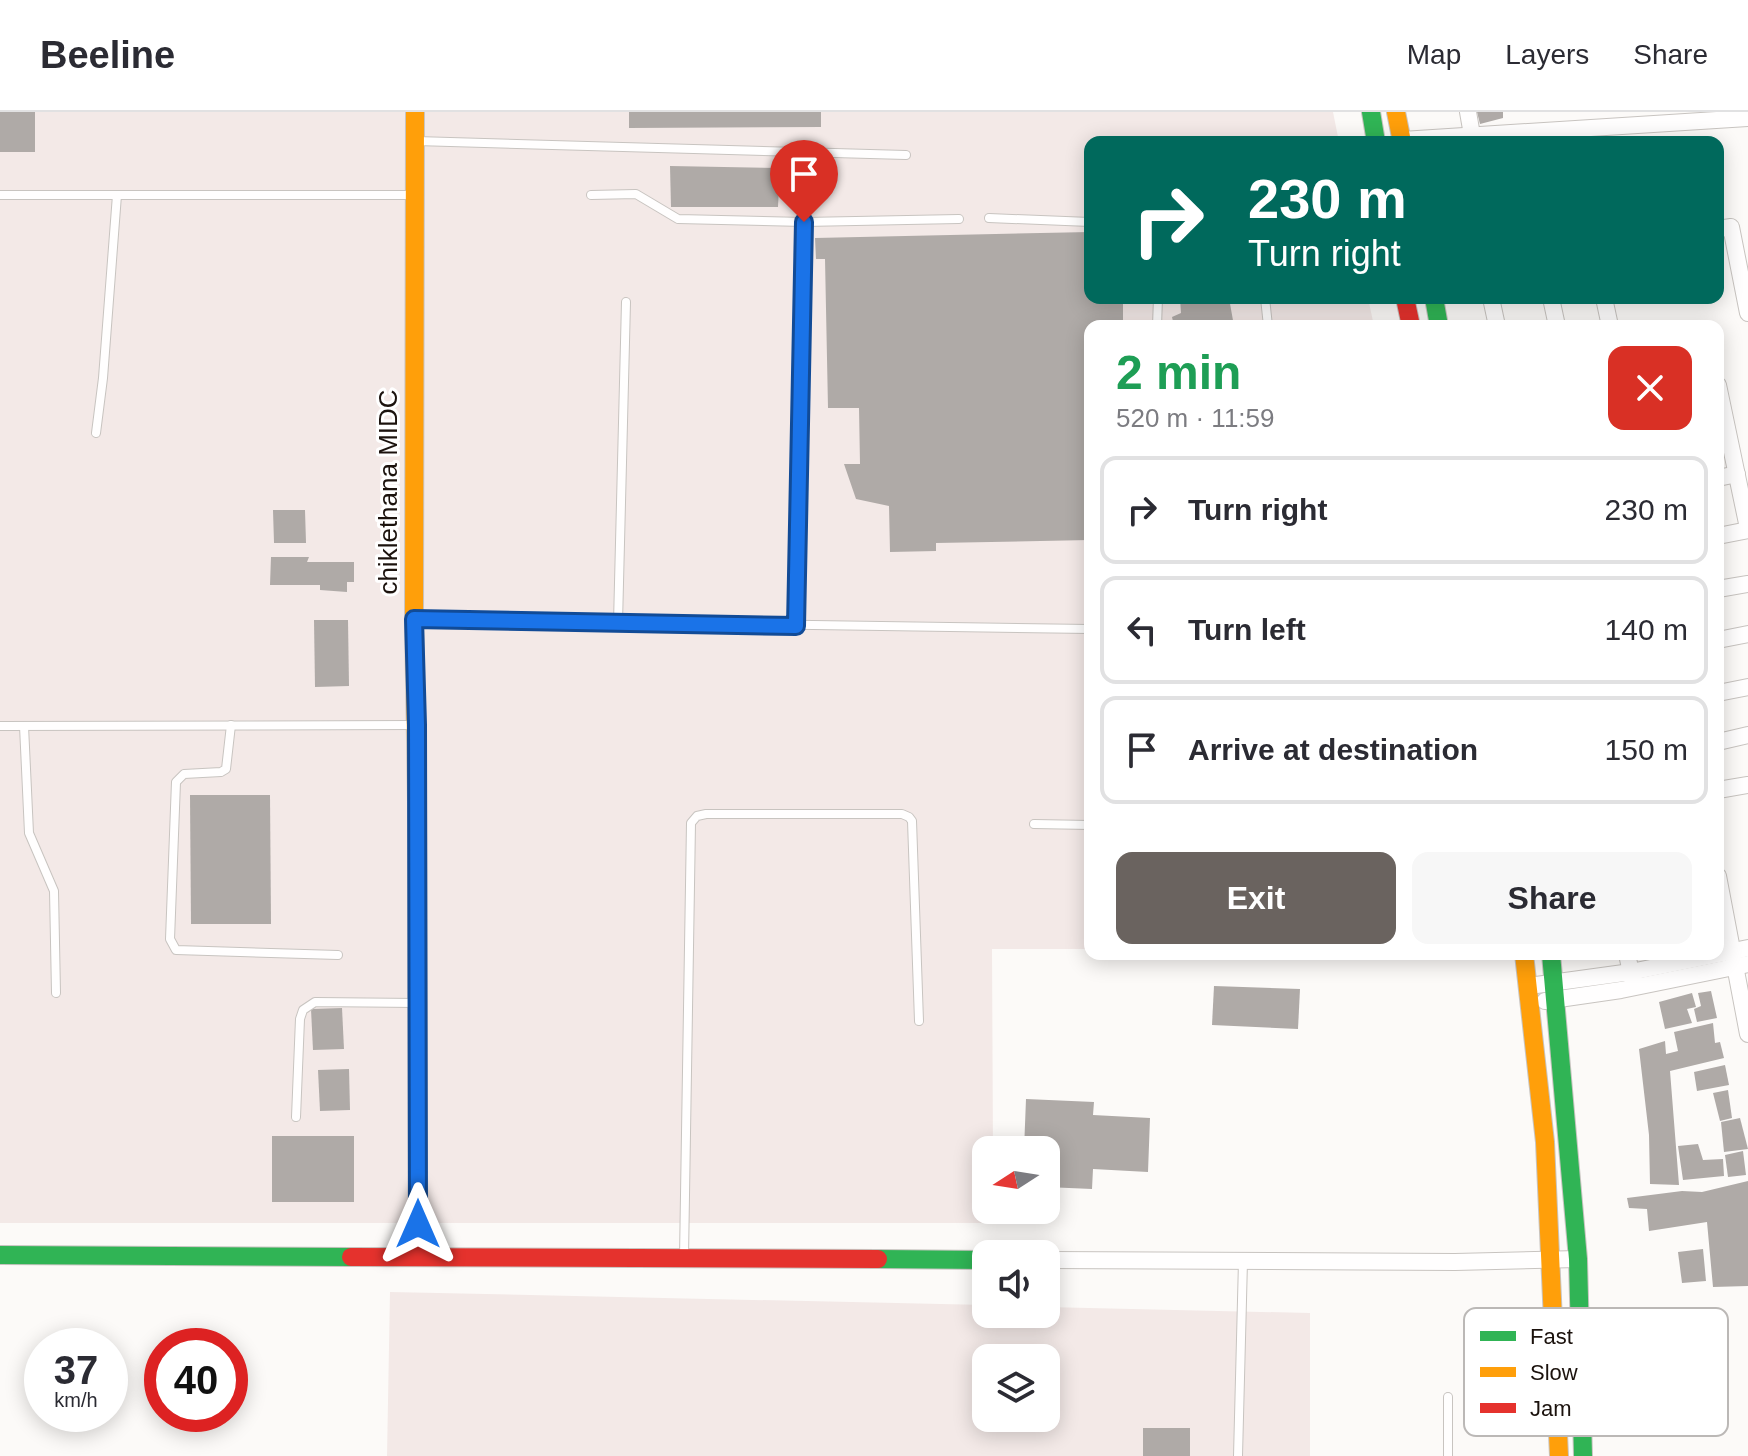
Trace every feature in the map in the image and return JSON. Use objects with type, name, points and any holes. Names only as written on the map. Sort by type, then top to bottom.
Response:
[{"type":"street","name":"chiklethana MIDC","points":[[415,112],[418,1256]]},
{"type":"street","points":[[1371,112],[1375,136]]},
{"type":"street","points":[[1396,112],[1401,136]]},
{"type":"street","points":[[1468,112],[1472,135]]},
{"type":"street","points":[[1460,136],[1748,118]]},
{"type":"street","points":[[1724,228],[1731,227],[1742,253],[1748,313]]},
{"type":"street","points":[[1724,430],[1748,529],[1724,535]]},
{"type":"street","points":[[1724,477],[1737,474]]},
{"type":"street","points":[[1724,588],[1748,584]]},
{"type":"street","points":[[1724,639],[1748,634]]},
{"type":"street","points":[[1724,692],[1748,687]]},
{"type":"street","points":[[1724,741],[1748,735]]},
{"type":"street","points":[[1724,789],[1748,785]]},
{"type":"street","points":[[1724,897],[1741,957],[1748,1034]]},
{"type":"street","points":[[1530,994],[1633,979],[1741,957]]},
{"type":"street","points":[[1525,960],[1554,1308]]},
{"type":"street","points":[[1552,960],[1578,1259],[1579,1308]]},
{"type":"street","points":[[1628,960],[1633,979]]},
{"type":"street","points":[[0,1255],[972,1260]]},
{"type":"street","points":[[1060,1260],[1455,1262],[1578,1259]]},
{"type":"street","points":[[1558,1436],[1559,1456]]},
{"type":"street","points":[[1582,1436],[1583,1456]]},
{"type":"lane","points":[[415,141],[906,155]]},
{"type":"lane","points":[[591,195],[636,194],[678,219],[804,222],[959,219]]},
{"type":"lane","points":[[0,195],[416,195]]},
{"type":"lane","points":[[96,433],[117,195]]},
{"type":"lane","points":[[989,218],[1084,222]]},
{"type":"lane","points":[[796,626],[804,222]]},
{"type":"lane","points":[[618,623],[626,302]]},
{"type":"lane","points":[[414,619],[1084,629]]},
{"type":"lane","points":[[231,725],[226,769],[184,774],[176,782],[172,946],[176,950],[338,955]]},
{"type":"lane","points":[[0,726],[417,725]]},
{"type":"lane","points":[[24,726],[29,833],[54,891],[56,993]]},
{"type":"lane","points":[[684,1258],[691,823],[697,816],[902,814],[909,817],[912,821],[919,1021]]},
{"type":"lane","points":[[1034,824],[1084,825]]},
{"type":"lane","points":[[296,1117],[300,1019],[307,1006],[315,1002],[418,1003]]},
{"type":"lane","points":[[1238,1456],[1243,1261]]},
{"type":"lane","points":[[1448,1397],[1448,1456]]},
{"type":"shaded area","points":[[0,112],[1333,112],[1338,136],[1084,136],[1084,304],[1369,304],[1373,320],[1084,320],[1084,949],[992,949],[993,1136],[972,1136],[972,1223],[0,1223]]},
{"type":"shaded area","points":[[390,1292],[972,1305],[972,1328],[1060,1328],[1060,1307],[1310,1313],[1310,1456],[387,1456]]},
{"type":"building","points":[[0,112],[35,112],[35,152],[0,152]]},
{"type":"building","points":[[629,112],[821,112],[821,127],[629,128]]},
{"type":"building","points":[[1477,112],[1503,112],[1503,118],[1480,124]]},
{"type":"building","points":[[670,166],[780,168],[778,207],[671,207]]},
{"type":"building","points":[[1084,232],[1084,304],[1123,304],[1123,320],[1084,320],[1084,540],[936,543],[936,551],[890,552],[889,506],[856,499],[844,464],[860,464],[859,408],[828,408],[825,259],[816,259],[815,238]]},
{"type":"building","points":[[1180,304],[1230,304],[1233,320],[1173,320],[1172,317],[1181,313]]},
{"type":"building","points":[[273,510],[305,510],[306,543],[274,543]]},
{"type":"building","points":[[271,557],[309,557],[307,562],[354,562],[354,582],[347,582],[347,592],[320,590],[320,585],[270,585]]},
{"type":"building","points":[[314,620],[348,620],[349,686],[315,687]]},
{"type":"building","points":[[190,795],[270,795],[271,924],[191,924]]},
{"type":"building","points":[[1214,986],[1300,989],[1298,1029],[1212,1025]]},
{"type":"building","points":[[1711,991],[1717,1018],[1697,1022],[1694,1009],[1701,1006],[1698,993]]},
{"type":"building","points":[[1692,993],[1696,1007],[1687,1009],[1692,1023],[1665,1029],[1659,1002]]},
{"type":"building","points":[[342,1008],[344,1049],[313,1050],[311,1009]]},
{"type":"building","points":[[1713,1023],[1715,1043],[1720,1042],[1724,1058],[1670,1071],[1679,1185],[1650,1184],[1649,1135],[1639,1049],[1665,1041],[1666,1054],[1678,1051],[1674,1032]]},
{"type":"building","points":[[1725,1065],[1729,1085],[1697,1091],[1694,1072]]},
{"type":"building","points":[[349,1069],[350,1110],[320,1111],[318,1070]]},
{"type":"building","points":[[1728,1090],[1732,1118],[1720,1121],[1713,1093]]},
{"type":"building","points":[[1026,1099],[1094,1102],[1093,1115],[1150,1118],[1148,1172],[1093,1169],[1092,1189],[1060,1188],[1060,1136],[1025,1136]]},
{"type":"building","points":[[1740,1118],[1748,1149],[1724,1152],[1721,1122]]},
{"type":"building","points":[[272,1136],[354,1136],[354,1202],[272,1202]]},
{"type":"building","points":[[1698,1144],[1703,1160],[1723,1159],[1724,1176],[1683,1180],[1678,1146]]},
{"type":"building","points":[[1743,1151],[1746,1175],[1728,1177],[1725,1155]]},
{"type":"building","points":[[1748,1181],[1748,1286],[1713,1287],[1707,1222],[1649,1231],[1647,1209],[1629,1208],[1627,1198],[1682,1191],[1702,1192]]},
{"type":"building","points":[[1703,1249],[1706,1281],[1682,1283],[1678,1252]]},
{"type":"building","points":[[1143,1428],[1190,1428],[1190,1456],[1143,1456]]},
{"type":"traffic: fast","points":[[1371,112],[1375,136]]},
{"type":"traffic: fast","points":[[1435,304],[1438,320]]},
{"type":"traffic: fast","points":[[1552,960],[1578,1259],[1579,1308]]},
{"type":"traffic: fast","points":[[0,1255],[351,1257]]},
{"type":"traffic: fast","points":[[878,1259],[972,1260]]},
{"type":"traffic: fast","points":[[1582,1436],[1583,1456]]},
{"type":"traffic: slow","points":[[415,112],[414,619],[417,802]]},
{"type":"traffic: slow","points":[[1396,112],[1401,136]]},
{"type":"traffic: slow","points":[[1525,960],[1545,1142],[1552,1308]]},
{"type":"traffic: slow","points":[[1558,1436],[1559,1456]]},
{"type":"traffic: jam","points":[[1406,304],[1410,320]]},
{"type":"traffic: jam","points":[[417,802],[418,1256]]},
{"type":"traffic: jam","points":[[351,1257],[878,1259]]},
{"type":"route","points":[[418,1224],[414,619],[796,626],[804,222]]}]
